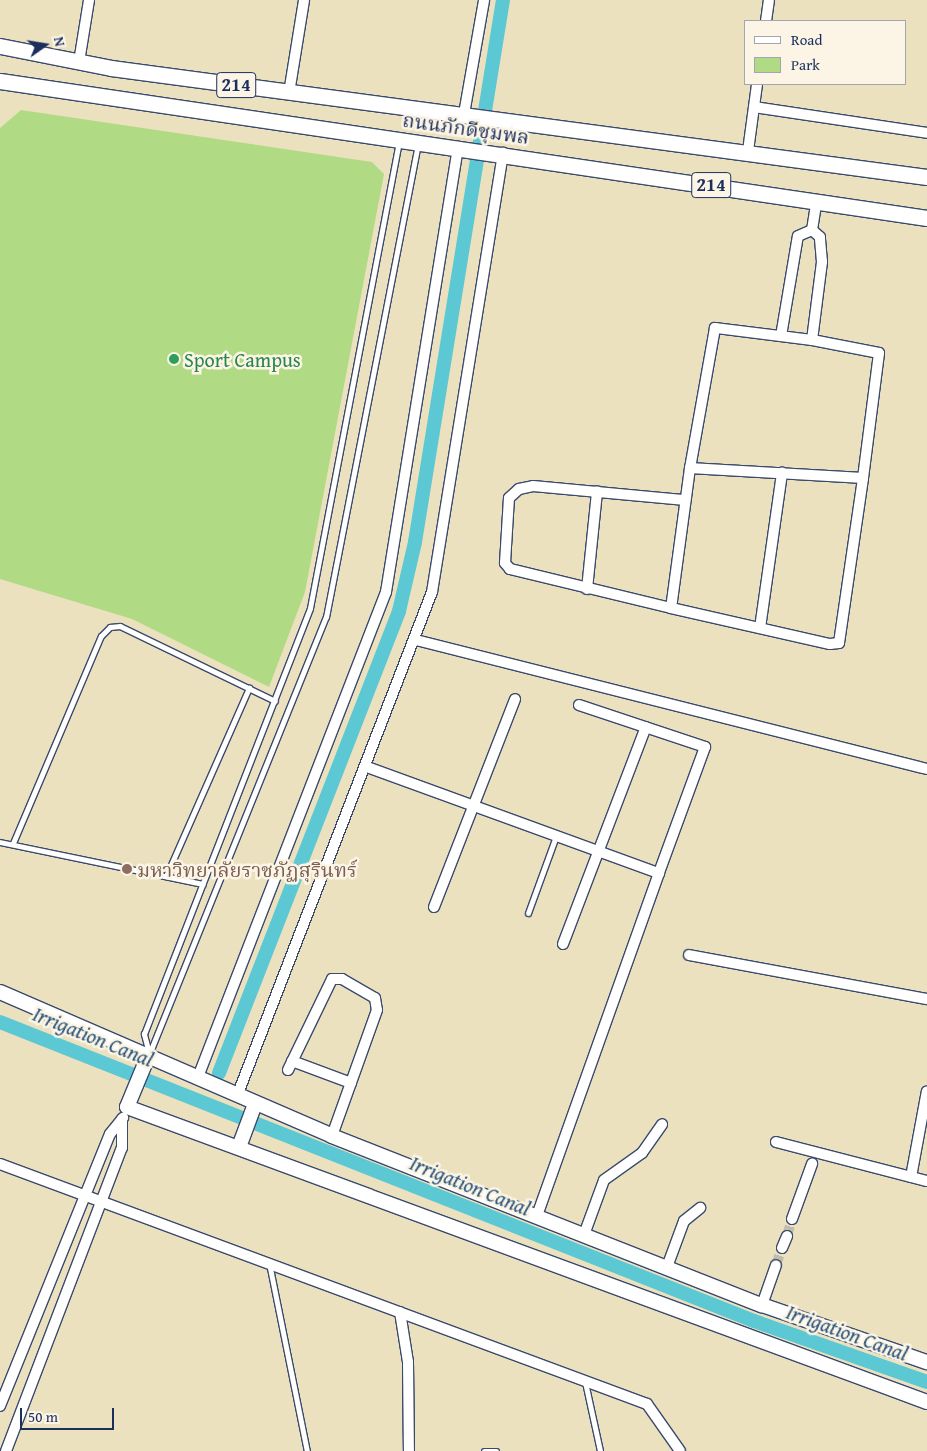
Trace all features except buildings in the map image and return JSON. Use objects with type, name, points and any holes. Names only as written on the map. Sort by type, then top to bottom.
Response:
[{"type":"main road","name":"ถนนภักดีชุมพล","points":[[0,46],[79,62],[289,92],[748,151],[927,177]]},
{"type":"main road","name":"ถนนภักดีชุมพล","points":[[0,81],[286,126],[400,138],[816,204],[927,218]]},
{"type":"street","points":[[79,62],[89,0]]},
{"type":"street","points":[[289,92],[304,0]]},
{"type":"street","points":[[469,114],[484,0]]},
{"type":"street","points":[[766,20],[769,0]]},
{"type":"street","points":[[748,151],[757,85]]},
{"type":"street","points":[[754,107],[927,133]]},
{"type":"street","points":[[198,1077],[386,592],[462,147]]},
{"type":"street","points":[[237,1096],[368,767],[416,640],[437,566],[499,153]]},
{"type":"street","points":[[812,230],[816,204]]},
{"type":"street","points":[[781,336],[798,236],[812,230]]},
{"type":"street","points":[[812,230],[820,237],[822,262],[812,340]]},
{"type":"street","points":[[671,608],[690,468],[715,328],[812,340],[879,353],[839,643],[760,628],[586,589],[510,569],[505,563],[509,498],[519,489],[533,486],[685,500]]},
{"type":"street","points":[[690,468],[863,478]]},
{"type":"street","points":[[760,628],[782,473]]},
{"type":"street","points":[[586,589],[597,492]]},
{"type":"street","points":[[416,640],[927,769]]},
{"type":"street","points":[[434,908],[475,807],[515,699]]},
{"type":"street","points":[[537,1215],[705,749],[579,705]]},
{"type":"street","points":[[563,944],[600,852],[646,727]]},
{"type":"street","points":[[368,767],[659,873]]},
{"type":"street","points":[[689,955],[927,999]]},
{"type":"street","points":[[332,1136],[351,1083],[378,1003],[372,994],[342,978],[328,983],[290,1065],[351,1083]]},
{"type":"street","points":[[0,992],[147,1058],[198,1077],[237,1096],[253,1108],[585,1232],[762,1305],[927,1362]]},
{"type":"street","points":[[0,1406],[87,1195],[110,1134],[127,1107],[147,1058]]},
{"type":"street","points":[[912,1177],[927,1091]]},
{"type":"street","points":[[127,1107],[241,1142],[927,1402]]},
{"type":"street","points":[[6,1451],[122,1148],[127,1107]]},
{"type":"street","points":[[241,1142],[253,1108]]},
{"type":"street","points":[[585,1232],[604,1180],[642,1153],[662,1124]]},
{"type":"street","points":[[776,1142],[927,1181]]},
{"type":"street","points":[[0,1164],[102,1199],[647,1404],[680,1451]]},
{"type":"street","points":[[792,1219],[812,1164]]},
{"type":"street","points":[[667,1267],[684,1221],[700,1208]]},
{"type":"street","points":[[782,1248],[787,1236]]},
{"type":"street","points":[[762,1305],[776,1266]]},
{"type":"street","points":[[400,1312],[408,1362],[410,1451]]},
{"type":"lane","points":[[147,1058],[144,1034],[275,702],[318,580],[400,138]]},
{"type":"lane","points":[[147,1058],[326,617],[419,141]]},
{"type":"lane","points":[[13,843],[102,636],[110,627],[120,626],[275,702]]},
{"type":"lane","points":[[166,876],[249,688]]},
{"type":"lane","points":[[528,913],[556,836]]},
{"type":"lane","points":[[0,842],[13,843],[203,884]]},
{"type":"lane","points":[[269,1262],[307,1451]]},
{"type":"lane","points":[[586,1382],[600,1451]]},
{"type":"lane","points":[[484,1451],[496,1451]]},
{"type":"green space","name":"Sport Campus","points":[[21,110],[372,162],[384,174],[305,592],[269,687],[132,619],[0,579],[0,128]]},
{"type":"waterway","points":[[219,1073],[399,611],[415,542],[503,0]]},
{"type":"waterway","name":"Irrigation Canal","points":[[0,1022],[754,1321],[927,1382]]},
{"type":"tunnel","points":[[787,1236],[792,1219]]},
{"type":"tunnel","points":[[776,1265],[782,1248]]},
{"type":"place","name":"Sport Campus","points":[[174,359]]},
{"type":"place","name":"มหาวิทยาลัยราชภัฏสุรินทร์","points":[[127,869]]}]
